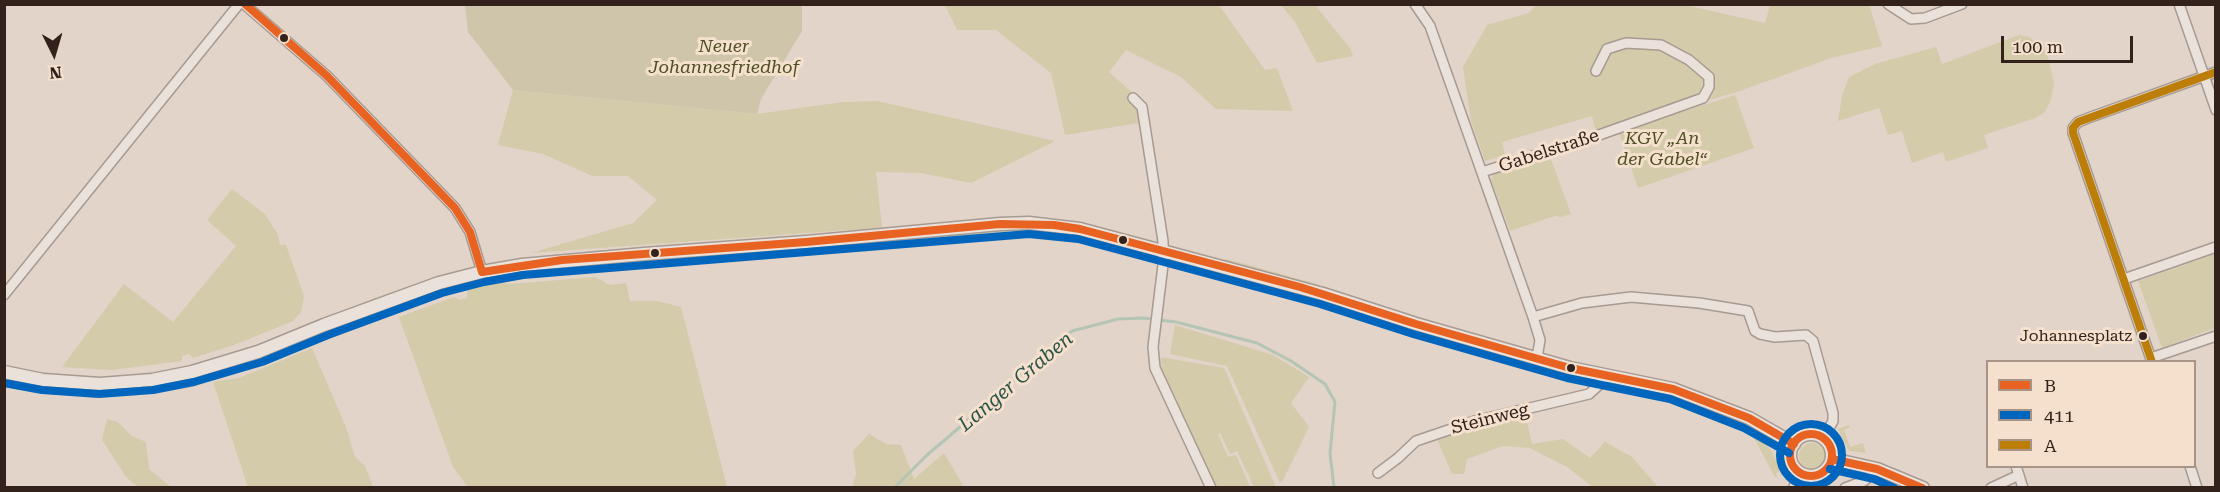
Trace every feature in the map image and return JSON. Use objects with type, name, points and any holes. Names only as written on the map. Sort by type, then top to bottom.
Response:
[{"type":"street","points":[[4,295],[239,4]]},
{"type":"street","points":[[244,4],[327,76],[455,208],[466,224],[482,272]]},
{"type":"street","points":[[1415,4],[1430,26],[1533,317],[1541,345],[1537,358]]},
{"type":"street","points":[[1888,4],[1911,20],[1925,18],[1962,4]]},
{"type":"street","points":[[2179,4],[2216,110]]},
{"type":"street","name":"Gabelstraße","points":[[1482,172],[1599,135],[1702,98],[1709,87],[1709,77],[1689,60],[1661,45],[1626,43],[1607,49],[1596,71]]},
{"type":"street","points":[[2216,72],[2078,122],[2073,128],[2151,360],[2216,336]]},
{"type":"street","points":[[1133,98],[1142,107],[1163,251],[1153,358],[1158,377],[1211,488]]},
{"type":"street","points":[[4,372],[43,380],[100,384],[152,380],[192,372],[251,355],[430,286],[482,272],[562,260],[1029,223],[1080,229],[1323,294],[1416,324],[1569,368],[1654,384],[1749,418],[1794,444]]},
{"type":"street","points":[[2124,279],[2216,247]]},
{"type":"street","points":[[1533,317],[1576,304],[1606,299],[1660,299],[1748,311],[1755,331],[1760,334],[1775,337],[1806,335],[1813,341],[1833,413],[1833,421],[1823,439]]},
{"type":"street","name":"Steinweg","points":[[1378,473],[1393,463],[1416,441],[1475,421],[1589,394],[1601,383],[1604,375]]},
{"type":"street","points":[[1807,435],[1823,439],[1830,447],[1832,459],[1827,469],[1818,475],[1801,474],[1793,466],[1791,460],[1794,444],[1807,435]]},
{"type":"street","points":[[1832,459],[1877,470],[1923,488]]},
{"type":"street","points":[[2191,468],[2197,488]]},
{"type":"street","points":[[1845,488],[1864,481],[1877,470]]},
{"type":"street","points":[[1991,488],[2017,471],[2023,488]]},
{"type":"street","points":[[1796,488],[1801,474]]},
{"type":"green space","name":"Neuer Johannesfriedhof","points":[[465,5],[802,5],[802,31],[761,99],[757,114],[513,90],[468,32]]},
{"type":"green space","points":[[945,5],[1219,5],[1265,70],[1277,68],[1293,111],[1216,109],[1181,77],[1126,50],[1109,72],[1135,95],[1139,123],[1065,135],[1051,73],[996,30],[957,30]]},
{"type":"green space","points":[[1281,5],[1315,5],[1350,48],[1353,56],[1317,63],[1295,22]]},
{"type":"green space","points":[[1536,5],[1685,5],[1765,23],[1770,5],[1869,5],[1882,46],[1831,58],[1740,91],[1596,133],[1592,116],[1502,142],[1505,155],[1485,161],[1471,121],[1463,67],[1487,25],[1529,13]]},
{"type":"green space","points":[[2019,35],[2029,37],[2040,45],[2048,57],[2054,83],[2051,100],[2045,112],[2035,118],[1984,135],[1988,148],[1946,162],[1943,152],[1912,163],[1902,131],[1888,135],[1879,108],[1838,121],[1842,96],[1849,77],[1875,64],[1936,47],[1942,64]]},
{"type":"green space","points":[[513,90],[757,114],[843,102],[877,101],[1055,141],[971,183],[921,173],[876,172],[882,227],[531,253],[633,223],[657,200],[628,176],[592,176],[543,154],[498,145]]},
{"type":"green space","name":"KGV „An der Gabel“","points":[[1735,95],[1754,148],[1638,188],[1619,132]]},
{"type":"green space","points":[[1549,154],[1571,214],[1555,216],[1510,231],[1491,180],[1495,171]]},
{"type":"green space","points":[[232,189],[265,214],[278,235],[280,245],[286,245],[304,296],[301,312],[293,321],[234,345],[193,358],[189,354],[182,356],[182,361],[112,370],[62,367],[124,284],[173,322],[236,246],[207,220]]},
{"type":"green space","points":[[1007,230],[1007,233],[877,246],[878,243]]},
{"type":"green space","points":[[2215,254],[2215,328],[2162,348],[2138,281]]},
{"type":"green space","points":[[1225,259],[1320,285],[1318,288],[1224,261]]},
{"type":"green space","points":[[676,260],[676,264],[643,267],[618,269],[617,265]]},
{"type":"green space","points":[[588,264],[606,265],[606,268],[523,277],[522,270]]},
{"type":"green space","points":[[447,273],[448,276],[348,311],[348,309],[377,297]]},
{"type":"green space","points":[[595,277],[610,285],[626,283],[630,301],[657,301],[681,307],[727,487],[468,487],[453,467],[399,317],[454,297],[460,300],[467,298],[467,289],[502,282],[510,284]]},
{"type":"green space","points":[[448,286],[444,295],[355,325],[353,322],[422,294]]},
{"type":"green space","points":[[1175,325],[1273,355],[1309,377],[1291,403],[1309,427],[1280,483],[1227,366],[1170,354]]},
{"type":"green space","points":[[312,348],[346,427],[355,457],[365,466],[373,487],[248,487],[213,382],[239,378]]},
{"type":"green space","points":[[1161,357],[1224,368],[1276,487],[1254,487],[1237,451],[1230,454],[1220,433],[1218,434],[1228,457],[1236,455],[1250,487],[1217,487],[1195,446],[1162,373]]},
{"type":"green space","points":[[1525,413],[1532,444],[1563,439],[1590,458],[1605,442],[1632,457],[1658,487],[1593,487],[1567,467],[1530,448],[1503,446],[1467,459],[1464,474],[1452,474],[1437,439],[1453,432]]},
{"type":"green space","points":[[107,419],[118,422],[132,436],[146,442],[149,469],[171,487],[138,487],[126,477],[102,440]]},
{"type":"green space","points":[[1849,425],[1850,427],[1844,430],[1850,447],[1863,443],[1866,453],[1850,451],[1846,445],[1838,429]]},
{"type":"green space","points":[[1746,431],[1760,438],[1771,450],[1780,471],[1776,473],[1777,477],[1754,438]]},
{"type":"green space","points":[[869,434],[886,444],[901,445],[914,479],[944,453],[964,487],[852,487],[856,474],[853,451]]},
{"type":"green space","points":[[1812,443],[1822,446],[1825,456],[1822,466],[1812,469],[1802,466],[1799,456],[1802,446]]},
{"type":"green space","points":[[1841,469],[1838,477],[1831,481],[1814,487],[1804,486],[1810,481]]},
{"type":"waterway","name":"Langer Graben","points":[[894,488],[926,456],[1072,331],[1118,319],[1143,318],[1176,322],[1257,343],[1291,361],[1325,384],[1335,402],[1330,453],[1334,488]]},
{"type":"transit line","name":"B","points":[[245,4],[327,76],[455,208],[470,232],[482,272]]},
{"type":"transit line","name":"A","points":[[2073,128],[2078,122],[2216,72]]},
{"type":"transit line","name":"A","points":[[2073,128],[2151,360]]},
{"type":"transit line","name":"B","points":[[482,272],[562,260],[806,242],[1000,224],[1054,225],[1080,229],[1300,287],[1416,324],[1570,368],[1673,389],[1749,418],[1794,444]]},
{"type":"transit line","name":"411","points":[[4,383],[42,390],[99,394],[153,390],[194,382],[262,362],[442,293],[523,275],[1029,234],[1078,239],[1320,304],[1413,334],[1567,378],[1670,399],[1744,428],[1789,453]]},
{"type":"transit line","name":"411","points":[[1811,424],[1823,426],[1833,433],[1840,443],[1842,455],[1840,467],[1833,477],[1823,484],[1811,486],[1799,484],[1789,477],[1782,467],[1780,455],[1782,443],[1789,433],[1799,426],[1811,424]]},
{"type":"transit line","name":"B","points":[[1811,434],[1826,440],[1832,455],[1826,470],[1811,476],[1796,470],[1790,455],[1796,440],[1811,434]]},
{"type":"transit line","name":"B","points":[[1832,459],[1877,469],[1922,488]]},
{"type":"transit line","name":"411","points":[[1830,469],[1874,479],[1894,488]]},
{"type":"place","name":"Johannesplatz","points":[[2143,336]]}]
